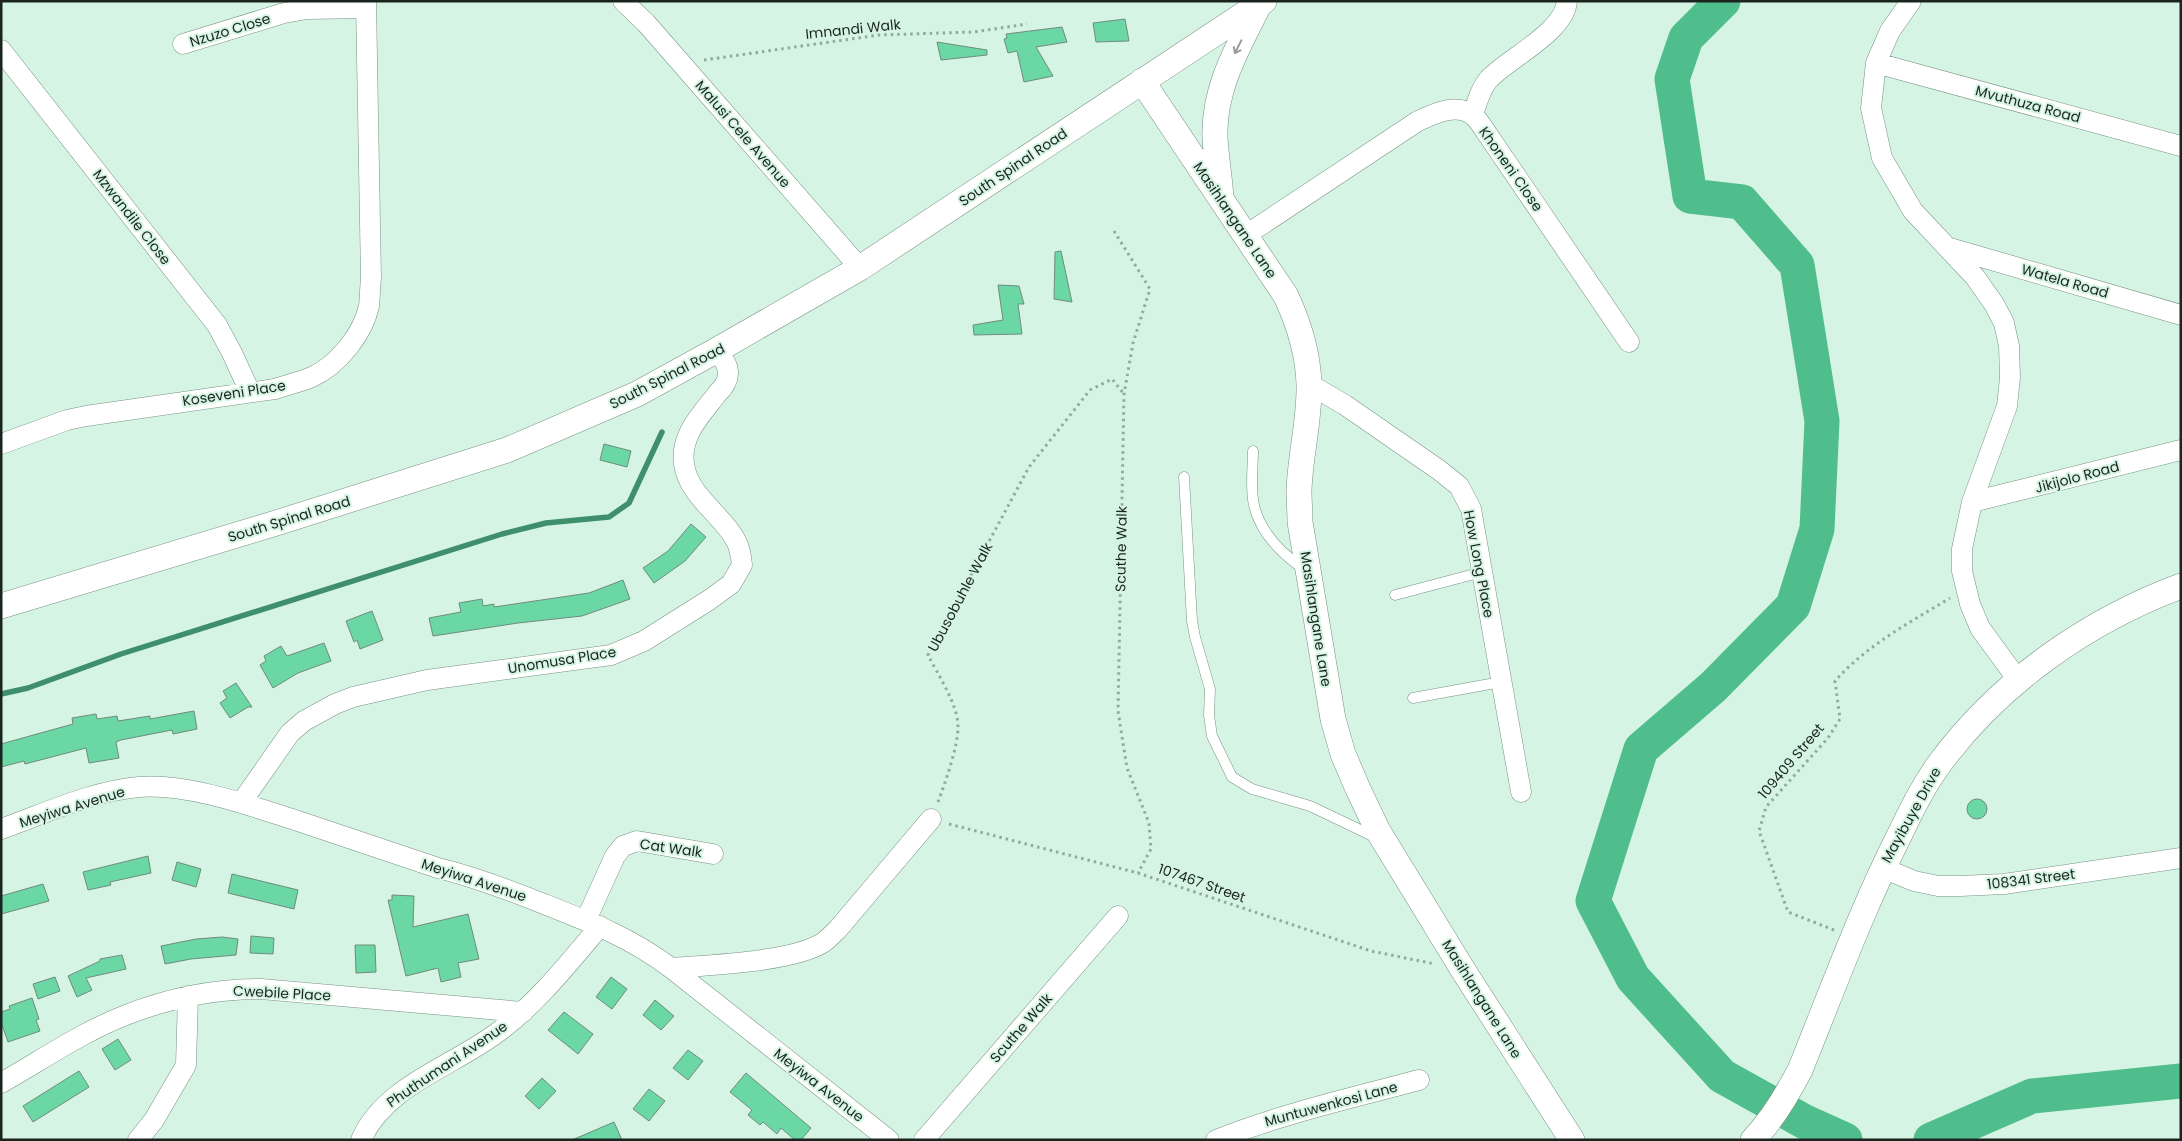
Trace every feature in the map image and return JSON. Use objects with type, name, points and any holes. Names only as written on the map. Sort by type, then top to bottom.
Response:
[{"type":"street","name":"Malusi Cele Avenue","points":[[623,1],[646,23],[860,268]]},
{"type":"street","points":[[1472,115],[1482,87],[1490,77],[1528,50],[1548,32],[1567,6],[1567,1]]},
{"type":"street","points":[[1911,1],[1890,31],[1876,63],[1871,108],[1882,158],[1913,211],[1975,277],[2004,322],[2009,346],[2010,378],[2007,406],[1972,502],[1962,549],[1962,571],[1965,588],[1980,628],[2018,680]]},
{"type":"street","points":[[1222,201],[1215,138],[1220,94],[1233,56],[1262,3]]},
{"type":"street","name":"South Spinal Road","points":[[1,606],[282,521],[507,450],[636,394],[718,350],[860,268],[1262,3]]},
{"type":"street","name":"Nzuzo Close","points":[[184,44],[275,16],[306,9],[366,5]]},
{"type":"street","name":"Koseveni Place","points":[[1,444],[67,420],[86,416],[274,389],[296,383],[314,376],[348,347],[356,336],[369,306],[371,268],[366,5]]},
{"type":"street","name":"Mzwandile Close","points":[[1,50],[217,325],[250,392]]},
{"type":"street","name":"Mvuthuza Road","points":[[1876,63],[2181,146]]},
{"type":"street","name":"Masihlangane Lane","points":[[1142,81],[1286,296],[1298,322],[1304,346],[1309,384],[1308,421],[1299,492],[1300,522],[1332,718],[1351,772],[1385,841],[1572,1140]]},
{"type":"street","name":"Khoneni Close","points":[[1246,235],[1418,121],[1438,112],[1454,109],[1472,115],[1488,135],[1629,342]]},
{"type":"street","name":"Watela Road","points":[[1949,248],[2181,315]]},
{"type":"street","name":"Unomusa Place","points":[[241,803],[290,733],[304,721],[335,704],[427,680],[611,654],[644,641],[709,600],[730,584],[742,565],[740,552],[732,534],[698,494],[688,477],[684,464],[688,433],[694,422],[723,387],[728,375],[727,365],[718,350]]},
{"type":"street","name":"How Long Place","points":[[1309,384],[1345,405],[1439,470],[1459,486],[1471,509],[1521,792]]},
{"type":"street","name":"Jikijolo Road","points":[[1972,502],[2181,450]]},
{"type":"street","name":"Mayibuye Drive","points":[[1760,1133],[1785,1098],[1796,1077],[1883,868],[1919,796],[1962,734],[2018,680],[2104,622],[2153,596],[2181,586]]},
{"type":"street","name":"Meyiwa Avenue","points":[[1,829],[120,789],[141,787],[166,788],[241,803],[438,868],[471,876],[593,923],[639,945],[671,968],[889,1140]]},
{"type":"street","points":[[671,968],[782,956],[823,942],[838,929],[931,819]]},
{"type":"street","name":"Cat Walk","points":[[593,923],[615,856],[623,846],[637,841],[713,854]]},
{"type":"street","name":"108341 Street","points":[[1883,868],[1914,881],[1938,886],[1960,886],[2004,884],[2181,858]]},
{"type":"street","name":"Scuthe Walk","points":[[924,1140],[1118,916]]},
{"type":"street","name":"Phuthumani Avenue","points":[[361,1140],[384,1106],[412,1086],[494,1035],[523,1012],[593,923]]},
{"type":"street","name":"Cwebile Place","points":[[1,1083],[126,1015],[188,996],[230,989],[261,988],[523,1012]]},
{"type":"street","points":[[138,1140],[154,1120],[186,1065],[188,996]]},
{"type":"street","name":"Muntuwenkosi Lane","points":[[1216,1140],[1240,1130],[1419,1080]]},
{"type":"lane","points":[[1253,451],[1253,503],[1258,520],[1281,552],[1308,572]]},
{"type":"lane","points":[[1184,477],[1192,621],[1210,689],[1209,715],[1212,736],[1221,759],[1232,777],[1252,789],[1310,806],[1385,841]]},
{"type":"lane","points":[[1395,596],[1482,572]]},
{"type":"lane","points":[[1413,698],[1501,682]]},
{"type":"path","name":"Imnandi Walk","points":[[681,64],[734,54],[879,36],[974,32],[1027,24]]},
{"type":"path","name":"Scuthe Walk","points":[[1114,231],[1150,288],[1133,343],[1124,394],[1118,711],[1126,768],[1149,823],[1150,850],[1138,873]]},
{"type":"path","name":"Ubusobuhle Walk","points":[[931,819],[956,742],[958,726],[950,698],[928,655],[1029,467],[1090,390],[1112,379],[1124,394]]},
{"type":"path","name":"109409 Street","points":[[1853,938],[1788,912],[1759,832],[1766,807],[1828,738],[1840,719],[1835,681],[1852,662],[1872,646],[1965,588]]},
{"type":"path","name":"107467 Street","points":[[931,819],[1138,873],[1371,951],[1464,970]]},
{"type":"building","points":[[1125,19],[1129,41],[1096,42],[1093,23]]},
{"type":"building","points":[[1062,27],[1067,42],[1036,47],[1053,76],[1024,82],[1017,51],[1008,53],[1004,39],[1007,38],[1006,34]]},
{"type":"building","points":[[937,42],[987,50],[987,55],[941,60]]},
{"type":"building","points":[[1061,251],[1072,302],[1054,299],[1055,252]]},
{"type":"building","points":[[998,285],[1019,286],[1024,304],[1018,304],[1022,334],[974,335],[973,325],[1003,320]]},
{"type":"building","points":[[604,444],[631,451],[627,467],[600,460]]},
{"type":"building","points":[[691,524],[706,537],[685,561],[654,583],[643,568],[668,551]]},
{"type":"building","points":[[623,580],[630,599],[582,616],[518,623],[433,636],[429,618],[461,612],[459,603],[482,599],[483,606],[494,604],[494,607],[589,593]]},
{"type":"building","points":[[372,611],[383,640],[360,649],[357,640],[354,642],[346,621]]},
{"type":"building","points":[[324,643],[331,661],[298,673],[273,688],[260,665],[266,661],[264,656],[281,646],[287,656]]},
{"type":"building","points":[[236,683],[252,707],[248,707],[230,718],[220,703],[227,698],[223,691]]},
{"type":"building","points":[[194,711],[197,729],[173,734],[172,730],[121,740],[116,742],[119,758],[89,763],[86,748],[25,764],[24,761],[1,767],[1,744],[73,724],[72,718],[96,714],[97,719],[117,716],[118,721],[150,716],[150,719]]},
{"type":"building","points":[[1977,799],[1984,802],[1987,809],[1984,816],[1977,819],[1970,816],[1967,809],[1970,802]]},
{"type":"building","points":[[148,856],[151,873],[110,882],[111,885],[88,890],[83,872]]},
{"type":"building","points":[[177,862],[201,869],[196,887],[172,880]]},
{"type":"building","points":[[232,874],[298,890],[294,909],[228,893]]},
{"type":"building","points":[[43,884],[49,901],[1,914],[1,896]]},
{"type":"building","points":[[392,895],[414,896],[413,927],[468,914],[479,959],[458,963],[461,977],[441,982],[438,968],[406,976],[388,900],[392,900]]},
{"type":"building","points":[[251,936],[274,938],[273,954],[250,953]]},
{"type":"building","points":[[222,937],[238,939],[236,955],[191,959],[165,964],[161,946],[196,939]]},
{"type":"building","points":[[355,945],[375,945],[376,972],[356,973]]},
{"type":"building","points":[[122,955],[126,969],[86,978],[92,990],[77,997],[68,976],[100,961],[100,959]]},
{"type":"building","points":[[55,977],[60,991],[38,999],[33,984]]},
{"type":"building","points":[[611,977],[627,989],[612,1009],[596,997]]},
{"type":"building","points":[[32,998],[39,1019],[36,1020],[40,1031],[8,1042],[1,1022],[1,1012],[10,1009],[9,1006]]},
{"type":"building","points":[[655,1000],[674,1016],[661,1030],[643,1015]]},
{"type":"building","points":[[564,1012],[593,1034],[578,1054],[548,1030]]},
{"type":"building","points":[[118,1039],[131,1060],[115,1070],[102,1049]]},
{"type":"building","points":[[688,1050],[703,1061],[688,1080],[673,1068]]},
{"type":"building","points":[[79,1071],[89,1087],[33,1122],[23,1106]]},
{"type":"building","points":[[746,1073],[811,1128],[801,1140],[795,1140],[781,1128],[777,1134],[763,1122],[760,1125],[748,1115],[752,1110],[730,1092]]},
{"type":"building","points":[[542,1078],[556,1091],[539,1109],[525,1096]]},
{"type":"building","points":[[649,1089],[665,1101],[649,1121],[633,1109]]},
{"type":"building","points":[[614,1122],[622,1140],[572,1140]]},
{"type":"waterway","points":[[1723,1],[1686,38],[1672,79],[1690,196],[1742,202],[1797,265],[1822,421],[1817,529],[1793,606],[1713,687],[1641,749],[1593,901],[1633,978],[1722,1076],[1805,1122],[1845,1140]]},
{"type":"waterway","points":[[1,694],[28,688],[121,654],[502,534],[546,523],[609,517],[629,503],[662,432]]},
{"type":"waterway","points":[[1931,1140],[2032,1096],[2181,1081]]}]
